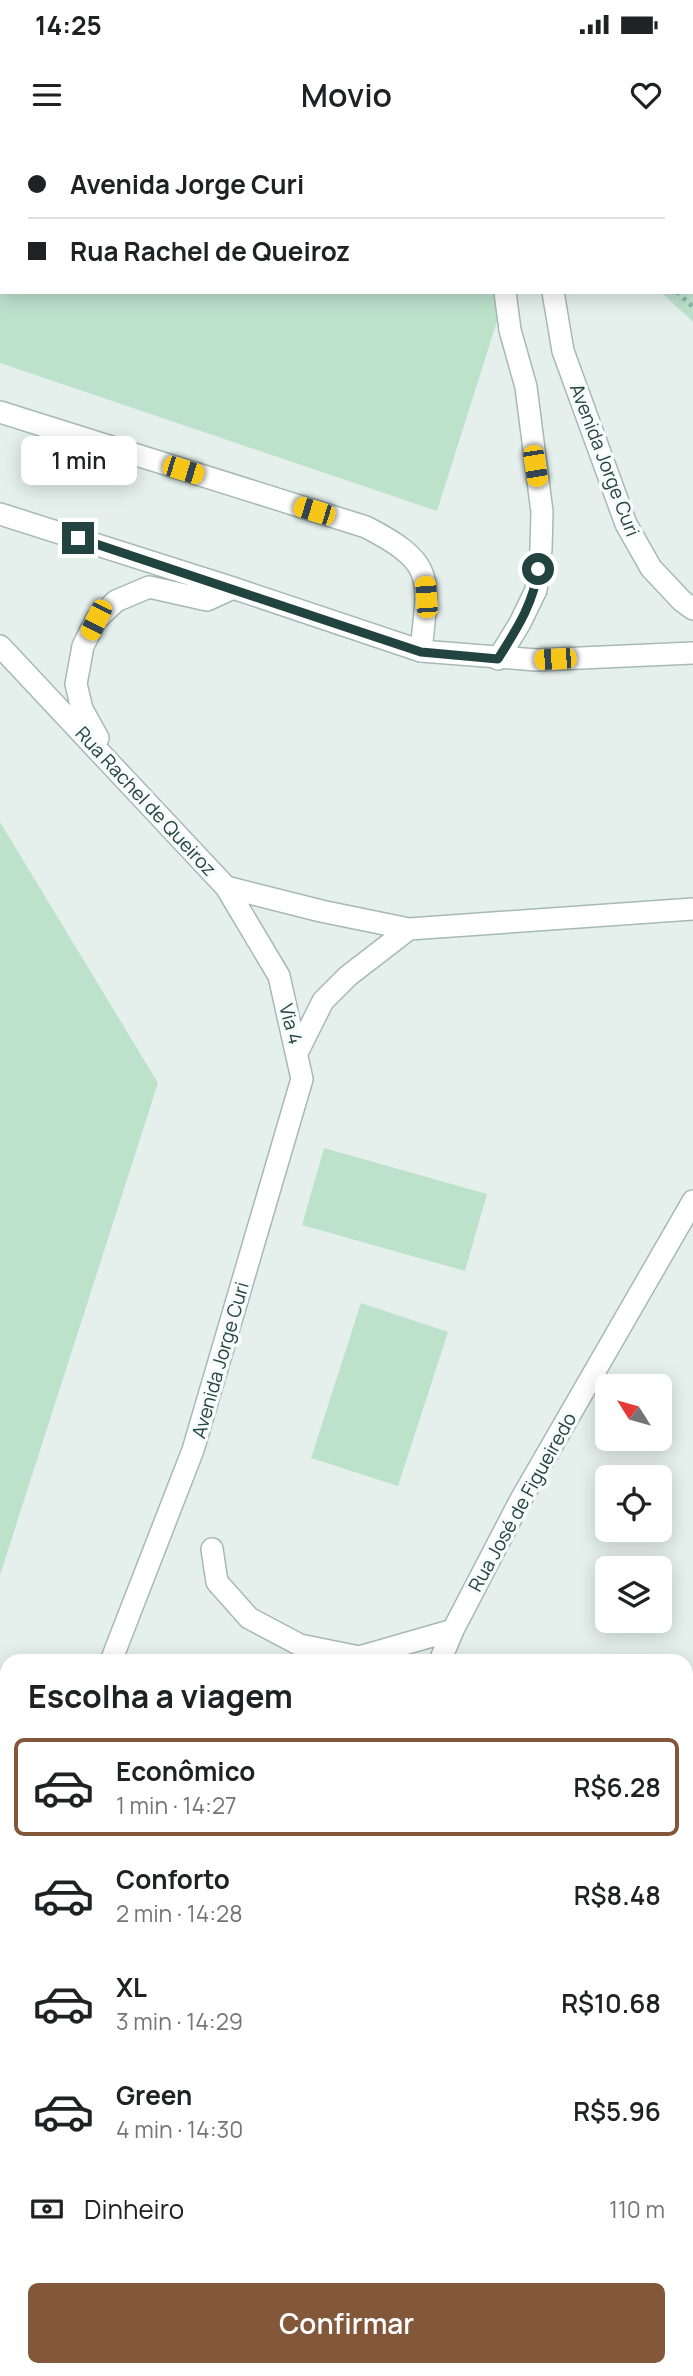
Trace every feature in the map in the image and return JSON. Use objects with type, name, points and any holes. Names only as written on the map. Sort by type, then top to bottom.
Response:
[{"type":"street","points":[[498,659],[536,590],[542,512],[526,387],[510,330],[505,294]]},
{"type":"street","name":"Avenida Jorge Curi","points":[[553,294],[563,351],[626,524],[651,568],[693,610]]},
{"type":"street","points":[[0,412],[366,527],[389,539],[410,553],[424,574],[426,597],[421,652]]},
{"type":"street","points":[[0,514],[233,588],[421,652],[536,660],[693,653]]},
{"type":"street","points":[[111,764],[82,709],[76,684],[83,646],[96,620],[116,601],[149,587],[207,600],[233,588]]},
{"type":"street","name":"Rua Rachel de Queiroz","points":[[0,646],[226,887],[321,911],[409,929],[693,909]]},
{"type":"street","name":"Via 4","points":[[226,887],[279,976],[297,1053]]},
{"type":"street","name":"Via 4","points":[[297,1053],[323,1001],[348,976],[409,929]]},
{"type":"street","name":"Avenida Jorge Curi","points":[[114,1654],[193,1451],[302,1079],[297,1053]]},
{"type":"street","name":"Rua José de Figueiredo","points":[[443,1654],[520,1501],[693,1201]]},
{"type":"street","points":[[212,1549],[217,1582],[249,1618],[300,1645],[344,1654]]},
{"type":"street","points":[[369,1654],[453,1630]]},
{"type":"path","points":[[679,294],[693,307]]},
{"type":"green space","points":[[0,294],[497,294],[499,315],[437,511],[0,363]]},
{"type":"green space","points":[[663,294],[693,294],[693,322]]},
{"type":"green space","points":[[0,822],[158,1083],[0,1575]]},
{"type":"green space","points":[[324,1148],[487,1194],[465,1271],[302,1225]]},
{"type":"green space","points":[[361,1303],[448,1332],[398,1486],[311,1458]]},
{"type":"route","points":[[78,538],[421,652],[498,659],[536,590],[538,569]]}]
